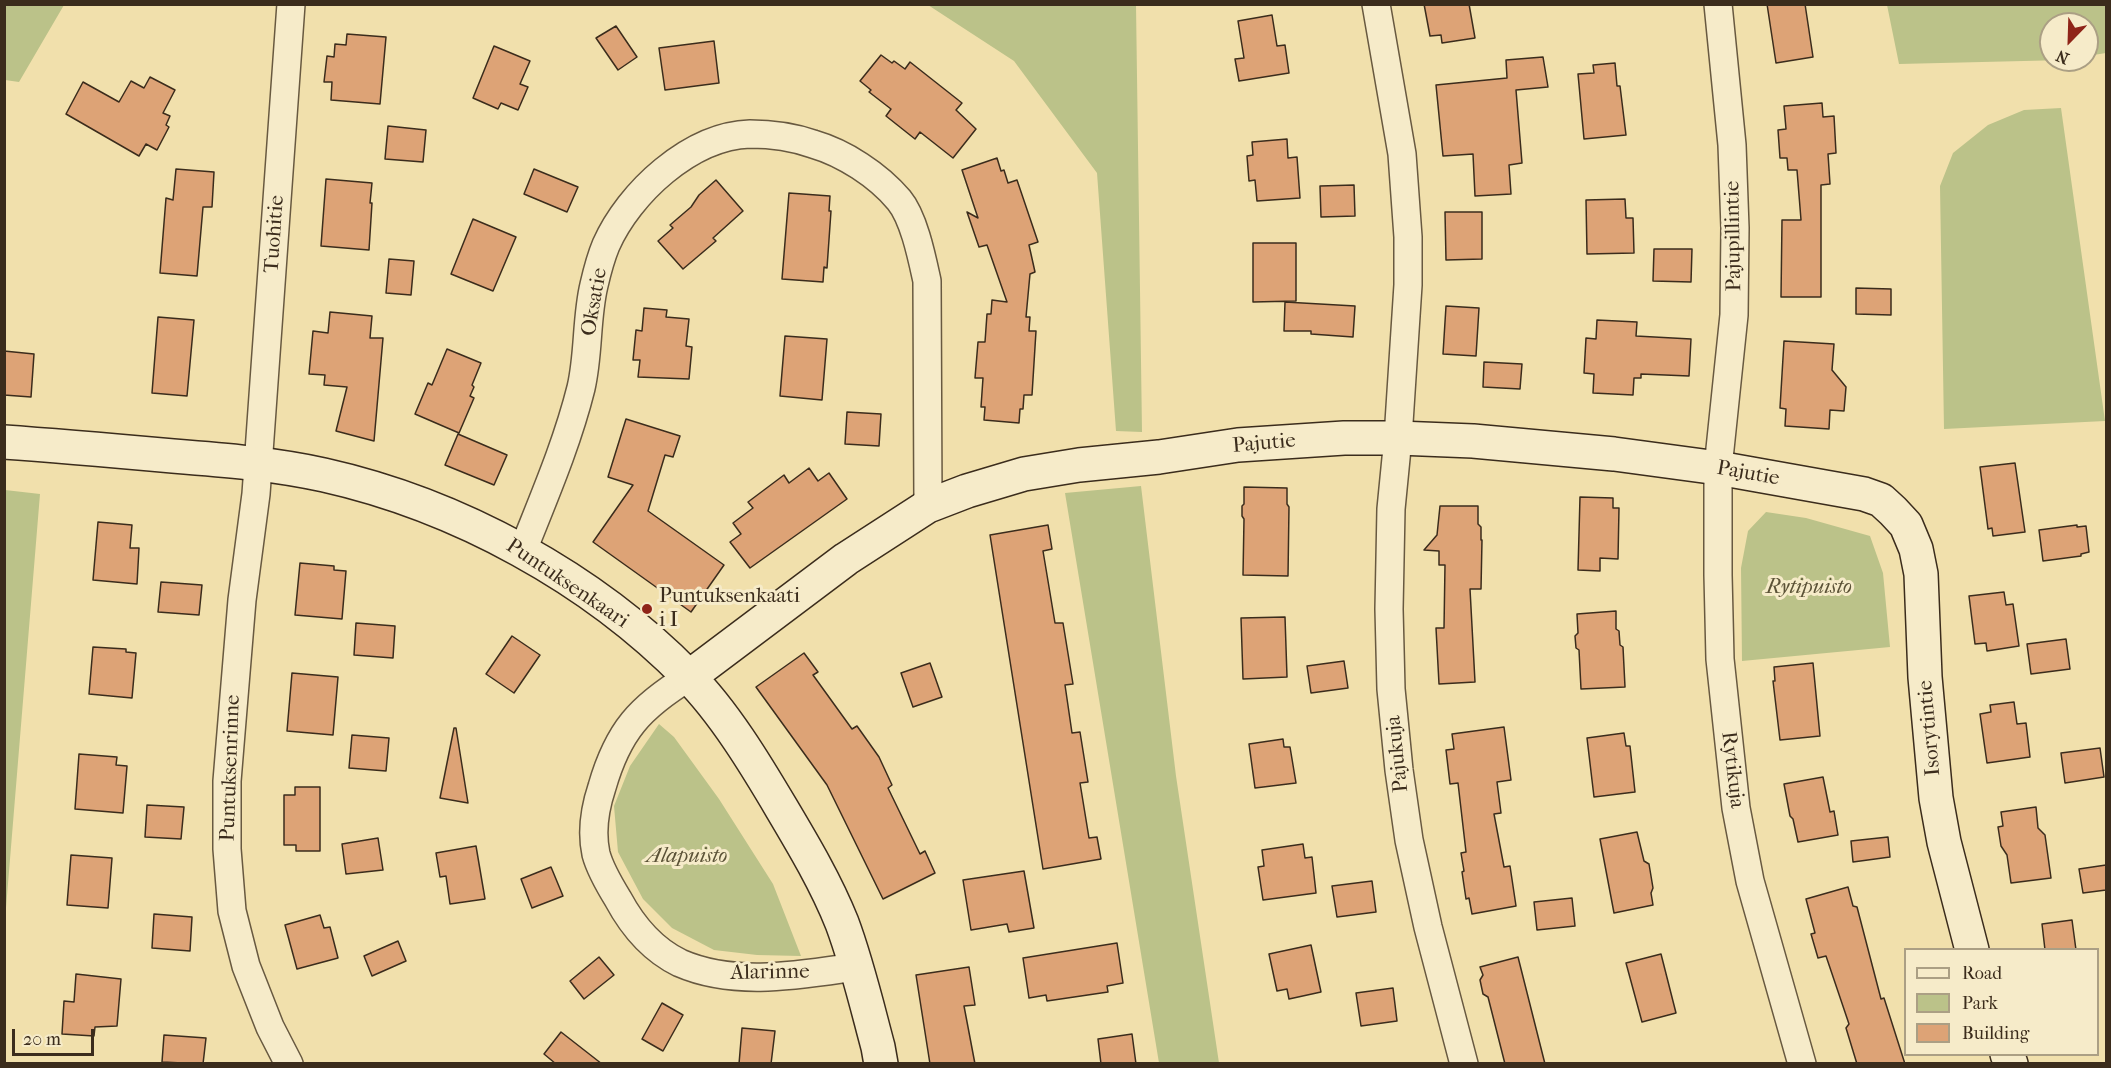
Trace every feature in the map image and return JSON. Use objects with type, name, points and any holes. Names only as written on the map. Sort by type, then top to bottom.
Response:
[{"type":"street","name":"Tuohitie","points":[[258,463],[291,4]]},
{"type":"street","points":[[1376,4],[1402,154],[1408,237],[1408,285],[1398,438]]},
{"type":"street","name":"Pajupillintie","points":[[1718,4],[1732,145],[1735,228],[1734,315],[1718,468]]},
{"type":"street","name":"Oksatie","points":[[523,550],[568,436],[581,385],[593,286],[606,246],[623,214],[650,183],[681,158],[714,141],[748,134],[780,136],[822,147],[874,177],[900,201],[920,249],[927,281],[928,506]]},
{"type":"street","name":"Pajutie","points":[[689,676],[846,559],[928,506],[967,491],[1024,474],[1079,465],[1159,457],[1238,445],[1344,438],[1473,441],[1614,454],[1718,468],[1864,494],[1881,500],[1893,511]]},
{"type":"street","name":"Pajukuja","points":[[1398,438],[1391,509],[1389,609],[1391,689],[1399,770],[1409,840],[1428,927],[1464,1064]]},
{"type":"street","name":"Puntuksenkaari","points":[[4,442],[258,463],[327,475],[390,493],[476,528],[523,550],[588,593],[639,632],[689,676],[759,770],[813,861],[842,924],[881,1064]]},
{"type":"street","name":"Puntuksenrinne","points":[[258,463],[233,695],[227,781],[227,849],[232,910],[246,966],[270,1026],[289,1064]]},
{"type":"street","name":"Rytikuja","points":[[1718,468],[1720,659],[1736,808],[1750,881],[1802,1064]]},
{"type":"street","name":"Isorytintie","points":[[1893,511],[1906,525],[1916,549],[1921,574],[1925,677],[1936,798],[1944,842],[1971,948]]},
{"type":"street","name":"Alarinne","points":[[689,676],[663,693],[632,722],[616,746],[597,802],[594,820],[596,855],[628,919],[656,947],[680,962],[709,972],[736,976],[777,976],[855,967]]},
{"type":"green space","points":[[4,5],[64,5],[19,82],[5,80]]},
{"type":"green space","points":[[928,5],[1136,5],[1142,432],[1116,431],[1097,173],[1014,61]]},
{"type":"green space","points":[[1887,5],[2106,5],[2106,53],[2099,54],[2099,12],[2039,12],[2039,61],[1899,64]]},
{"type":"green space","points":[[2061,108],[2105,421],[1944,429],[1940,186],[1953,153],[1988,125],[2024,110]]},
{"type":"green space","points":[[1141,486],[1176,776],[1219,1063],[1159,1063],[1065,493]]},
{"type":"green space","points":[[4,490],[40,494],[5,920]]},
{"type":"green space","name":"Rytipuisto","points":[[1766,512],[1806,518],[1870,536],[1883,573],[1890,647],[1742,661],[1741,568],[1748,531]]},
{"type":"green space","name":"Alapuisto","points":[[659,724],[674,737],[719,799],[773,884],[801,956],[757,955],[714,950],[672,928],[643,899],[618,852],[614,806],[630,766]]},
{"type":"building","points":[[1424,4],[1469,4],[1475,38],[1442,43],[1441,35],[1430,36]]},
{"type":"building","points":[[1767,4],[1805,4],[1813,57],[1776,63]]},
{"type":"building","points":[[1272,15],[1277,46],[1285,45],[1289,73],[1239,81],[1235,59],[1244,58],[1238,21]]},
{"type":"building","points":[[616,26],[637,57],[618,70],[596,38]]},
{"type":"building","points":[[347,34],[386,37],[380,104],[331,100],[332,82],[324,82],[327,56],[334,57],[335,44],[346,45]]},
{"type":"building","points":[[714,41],[719,83],[665,90],[659,48]]},
{"type":"building","points":[[494,46],[530,61],[520,84],[528,87],[518,110],[501,103],[498,109],[473,98]]},
{"type":"building","points":[[881,55],[905,69],[910,62],[962,103],[956,110],[976,129],[953,158],[920,132],[915,139],[886,116],[891,109],[869,92],[871,90],[860,81]]},
{"type":"building","points":[[1543,57],[1548,87],[1516,90],[1522,163],[1509,165],[1511,194],[1475,196],[1473,154],[1443,156],[1436,85],[1507,78],[1506,60]]},
{"type":"building","points":[[1615,63],[1626,135],[1584,139],[1578,74],[1594,73],[1593,65]]},
{"type":"building","points":[[150,77],[175,90],[163,113],[170,116],[166,125],[169,127],[157,150],[146,144],[139,156],[66,114],[83,82],[119,102],[131,81],[144,88]]},
{"type":"building","points":[[1822,103],[1823,117],[1834,116],[1836,153],[1828,154],[1830,184],[1821,185],[1821,297],[1781,297],[1782,220],[1801,220],[1797,170],[1788,170],[1787,158],[1780,158],[1778,130],[1786,129],[1784,106]]},
{"type":"building","points":[[388,126],[426,130],[423,162],[385,159]]},
{"type":"building","points":[[1287,139],[1288,158],[1297,157],[1300,198],[1257,201],[1255,180],[1249,181],[1247,156],[1253,155],[1252,142]]},
{"type":"building","points":[[997,158],[1008,183],[1017,180],[1038,242],[1029,245],[1035,272],[1030,274],[1026,317],[1030,317],[1029,331],[1036,331],[1032,395],[1024,395],[1019,423],[984,420],[985,407],[981,407],[983,378],[975,378],[978,342],[985,342],[987,314],[991,314],[992,300],[1007,302],[987,245],[979,247],[967,212],[978,218],[962,170]]},
{"type":"building","points":[[176,169],[214,172],[212,207],[203,207],[197,276],[160,273],[166,198],[173,200]]},
{"type":"building","points":[[534,169],[578,187],[567,212],[524,194]]},
{"type":"building","points":[[326,179],[372,183],[369,250],[321,246]]},
{"type":"building","points":[[716,180],[743,211],[713,238],[716,241],[683,269],[658,241],[673,228],[670,225],[691,207],[699,195]]},
{"type":"building","points":[[1354,185],[1355,216],[1321,217],[1320,186]]},
{"type":"building","points":[[789,193],[830,196],[827,268],[824,267],[823,282],[782,279]]},
{"type":"building","points":[[1625,199],[1626,218],[1633,218],[1634,253],[1587,254],[1586,200]]},
{"type":"building","points":[[1445,212],[1482,212],[1482,259],[1446,260]]},
{"type":"building","points":[[473,219],[516,237],[493,291],[451,274]]},
{"type":"building","points":[[1253,243],[1296,243],[1296,301],[1253,302]]},
{"type":"building","points":[[1654,249],[1692,249],[1691,282],[1653,281]]},
{"type":"building","points":[[389,259],[414,261],[411,295],[386,293]]},
{"type":"building","points":[[1856,288],[1891,289],[1891,315],[1856,314]]},
{"type":"building","points":[[1285,302],[1355,306],[1353,337],[1311,334],[1311,331],[1284,331]]},
{"type":"building","points":[[1446,306],[1479,308],[1476,356],[1443,354]]},
{"type":"building","points":[[644,308],[667,310],[666,317],[689,319],[686,346],[692,347],[689,379],[638,377],[640,360],[633,360],[636,330],[642,331]]},
{"type":"building","points":[[330,312],[372,316],[370,338],[383,338],[374,441],[336,431],[347,387],[324,385],[325,375],[309,374],[313,331],[328,333]]},
{"type":"building","points":[[158,317],[194,320],[187,396],[152,393]]},
{"type":"building","points":[[1597,320],[1637,322],[1636,336],[1691,339],[1689,376],[1641,374],[1641,378],[1634,378],[1633,395],[1593,393],[1594,374],[1584,373],[1586,338],[1596,339]]},
{"type":"building","points":[[785,336],[827,339],[822,400],[780,396]]},
{"type":"building","points":[[1784,341],[1834,344],[1832,370],[1846,387],[1844,411],[1830,410],[1829,429],[1785,426],[1786,409],[1780,408]]},
{"type":"building","points":[[447,349],[481,363],[472,385],[474,387],[470,396],[474,398],[459,433],[415,414],[428,383],[432,385]]},
{"type":"building","points":[[4,351],[34,354],[31,397],[4,395]]},
{"type":"building","points":[[1484,362],[1522,364],[1520,389],[1483,387]]},
{"type":"building","points":[[847,412],[881,414],[879,446],[845,444]]},
{"type":"building","points":[[626,419],[680,436],[673,457],[665,455],[648,511],[724,565],[691,612],[593,542],[633,485],[608,477]]},
{"type":"building","points":[[458,434],[507,455],[494,485],[445,465]]},
{"type":"building","points":[[2015,463],[2025,532],[1993,536],[1992,528],[1988,529],[1980,467]]},
{"type":"building","points":[[809,468],[818,481],[829,473],[847,499],[750,568],[730,542],[741,534],[733,523],[753,508],[748,502],[784,475],[789,483]]},
{"type":"building","points":[[1244,487],[1287,488],[1288,576],[1243,575]]},
{"type":"building","points":[[1580,497],[1613,498],[1613,508],[1619,508],[1618,559],[1600,558],[1600,571],[1578,570]]},
{"type":"building","points":[[1440,506],[1478,506],[1478,524],[1481,527],[1482,540],[1481,589],[1470,589],[1475,682],[1439,684],[1436,628],[1444,628],[1445,565],[1439,565],[1439,551],[1424,550],[1437,535]]},
{"type":"building","points":[[98,522],[132,525],[130,548],[139,548],[137,584],[93,580]]},
{"type":"building","points":[[1048,525],[1052,549],[1043,551],[1055,623],[1063,623],[1073,684],[1065,685],[1072,733],[1080,732],[1088,782],[1080,783],[1089,838],[1097,837],[1101,859],[1043,869],[990,535]]},
{"type":"building","points":[[2077,525],[2077,527],[2086,526],[2089,552],[2081,556],[2043,561],[2039,530]]},
{"type":"building","points":[[300,563],[334,566],[334,570],[346,571],[342,619],[295,615]]},
{"type":"building","points":[[161,582],[202,585],[199,615],[158,612]]},
{"type":"building","points":[[2004,592],[2006,605],[2013,604],[2019,646],[1987,651],[1986,643],[1975,644],[1969,596]]},
{"type":"building","points":[[1616,611],[1616,629],[1619,631],[1620,645],[1623,647],[1625,687],[1581,689],[1579,650],[1576,648],[1575,636],[1578,633],[1577,614]]},
{"type":"building","points":[[1285,617],[1287,677],[1243,679],[1241,618]]},
{"type":"building","points":[[356,623],[395,626],[393,658],[354,655]]},
{"type":"building","points":[[512,636],[540,655],[514,693],[486,674]]},
{"type":"building","points":[[2066,639],[2070,669],[2031,674],[2027,644]]},
{"type":"building","points":[[93,647],[126,649],[126,652],[136,653],[132,698],[89,694]]},
{"type":"building","points":[[804,653],[818,672],[813,675],[852,729],[857,726],[879,757],[892,785],[888,788],[920,854],[925,851],[935,873],[883,899],[827,785],[756,687]]},
{"type":"building","points":[[1344,661],[1348,688],[1311,693],[1307,666]]},
{"type":"building","points":[[930,663],[942,697],[913,707],[901,673]]},
{"type":"building","points":[[1813,663],[1820,736],[1780,740],[1773,681],[1775,681],[1774,667]]},
{"type":"building","points":[[292,673],[338,677],[333,735],[287,731]]},
{"type":"building","points":[[2014,702],[2017,724],[2026,723],[2030,757],[1987,763],[1980,714],[1991,712],[1990,705]]},
{"type":"building","points":[[1504,727],[1511,780],[1497,782],[1501,813],[1494,814],[1504,867],[1510,866],[1516,906],[1472,914],[1469,898],[1466,899],[1462,872],[1464,871],[1461,853],[1466,852],[1458,783],[1450,784],[1446,750],[1454,749],[1452,734]]},
{"type":"building","points":[[454,728],[456,728],[468,803],[440,798]]},
{"type":"building","points":[[1624,733],[1626,746],[1630,746],[1635,792],[1594,797],[1587,738]]},
{"type":"building","points":[[352,735],[389,738],[386,771],[349,768]]},
{"type":"building","points":[[1283,739],[1284,747],[1290,747],[1296,783],[1255,788],[1249,744]]},
{"type":"building","points":[[2100,748],[2104,777],[2065,783],[2061,753]]},
{"type":"building","points":[[79,754],[117,757],[116,765],[127,766],[123,813],[75,809]]},
{"type":"building","points":[[1823,777],[1830,812],[1834,811],[1838,835],[1798,842],[1784,784]]},
{"type":"building","points":[[295,787],[320,787],[320,851],[296,851],[296,845],[284,845],[284,795],[295,795]]},
{"type":"building","points":[[147,805],[184,807],[181,839],[145,837]]},
{"type":"building","points":[[2036,807],[2038,828],[2045,835],[2051,878],[2011,883],[2007,855],[2001,846],[1998,827],[2003,826],[2001,812]]},
{"type":"building","points":[[1637,832],[1644,861],[1649,864],[1653,905],[1614,913],[1600,839]]},
{"type":"building","points":[[1888,837],[1890,857],[1853,862],[1851,841]]},
{"type":"building","points":[[378,838],[383,870],[346,874],[342,844]]},
{"type":"building","points":[[1303,844],[1305,858],[1312,857],[1316,893],[1263,900],[1258,867],[1264,866],[1262,850]]},
{"type":"building","points":[[476,846],[485,899],[450,904],[446,876],[440,877],[436,853]]},
{"type":"building","points":[[71,855],[112,858],[108,908],[67,905]]},
{"type":"building","points":[[2106,865],[2106,890],[2083,893],[2079,869]]},
{"type":"building","points":[[551,867],[563,896],[532,908],[521,879]]},
{"type":"building","points":[[1024,871],[1034,928],[1009,932],[1007,924],[971,930],[963,880]]},
{"type":"building","points":[[1372,881],[1376,912],[1337,917],[1332,886]]},
{"type":"building","points":[[1848,887],[1853,906],[1857,907],[1881,999],[1884,998],[1905,1064],[1857,1064],[1846,1028],[1849,1024],[1826,956],[1818,958],[1811,934],[1815,933],[1806,899]]},
{"type":"building","points":[[1572,898],[1575,926],[1537,930],[1534,902]]},
{"type":"building","points":[[154,914],[192,917],[190,951],[152,948]]},
{"type":"building","points":[[320,915],[324,928],[330,927],[338,958],[297,969],[285,925]]},
{"type":"building","points":[[2072,920],[2076,948],[2045,948],[2042,924]]},
{"type":"building","points":[[398,941],[406,961],[372,976],[364,956]]},
{"type":"building","points":[[1117,943],[1123,983],[1107,986],[1108,992],[1047,1001],[1046,995],[1029,998],[1023,958]]},
{"type":"building","points":[[1311,945],[1321,992],[1289,999],[1287,989],[1277,991],[1269,954]]},
{"type":"building","points":[[1661,954],[1676,1013],[1642,1022],[1626,963]]},
{"type":"building","points":[[599,957],[614,975],[584,999],[570,981]]},
{"type":"building","points":[[1518,957],[1545,1064],[1505,1064],[1488,997],[1483,994],[1480,980],[1483,975],[1480,967]]},
{"type":"building","points":[[969,967],[975,1005],[964,1006],[975,1064],[930,1064],[916,975]]},
{"type":"building","points":[[76,974],[121,979],[117,1026],[95,1027],[94,1036],[62,1034],[64,1001],[74,1002]]},
{"type":"building","points":[[1393,988],[1397,1021],[1361,1026],[1356,993]]},
{"type":"building","points":[[662,1003],[683,1015],[663,1051],[642,1039]]},
{"type":"building","points":[[742,1028],[775,1031],[771,1064],[739,1064]]},
{"type":"building","points":[[561,1032],[602,1064],[556,1064],[544,1054]]},
{"type":"building","points":[[1132,1034],[1136,1064],[1101,1064],[1098,1039]]},
{"type":"building","points":[[164,1035],[206,1038],[203,1064],[162,1062]]},
{"type":"place","name":"Puntuksenkaati i I","points":[[647,609]]}]
